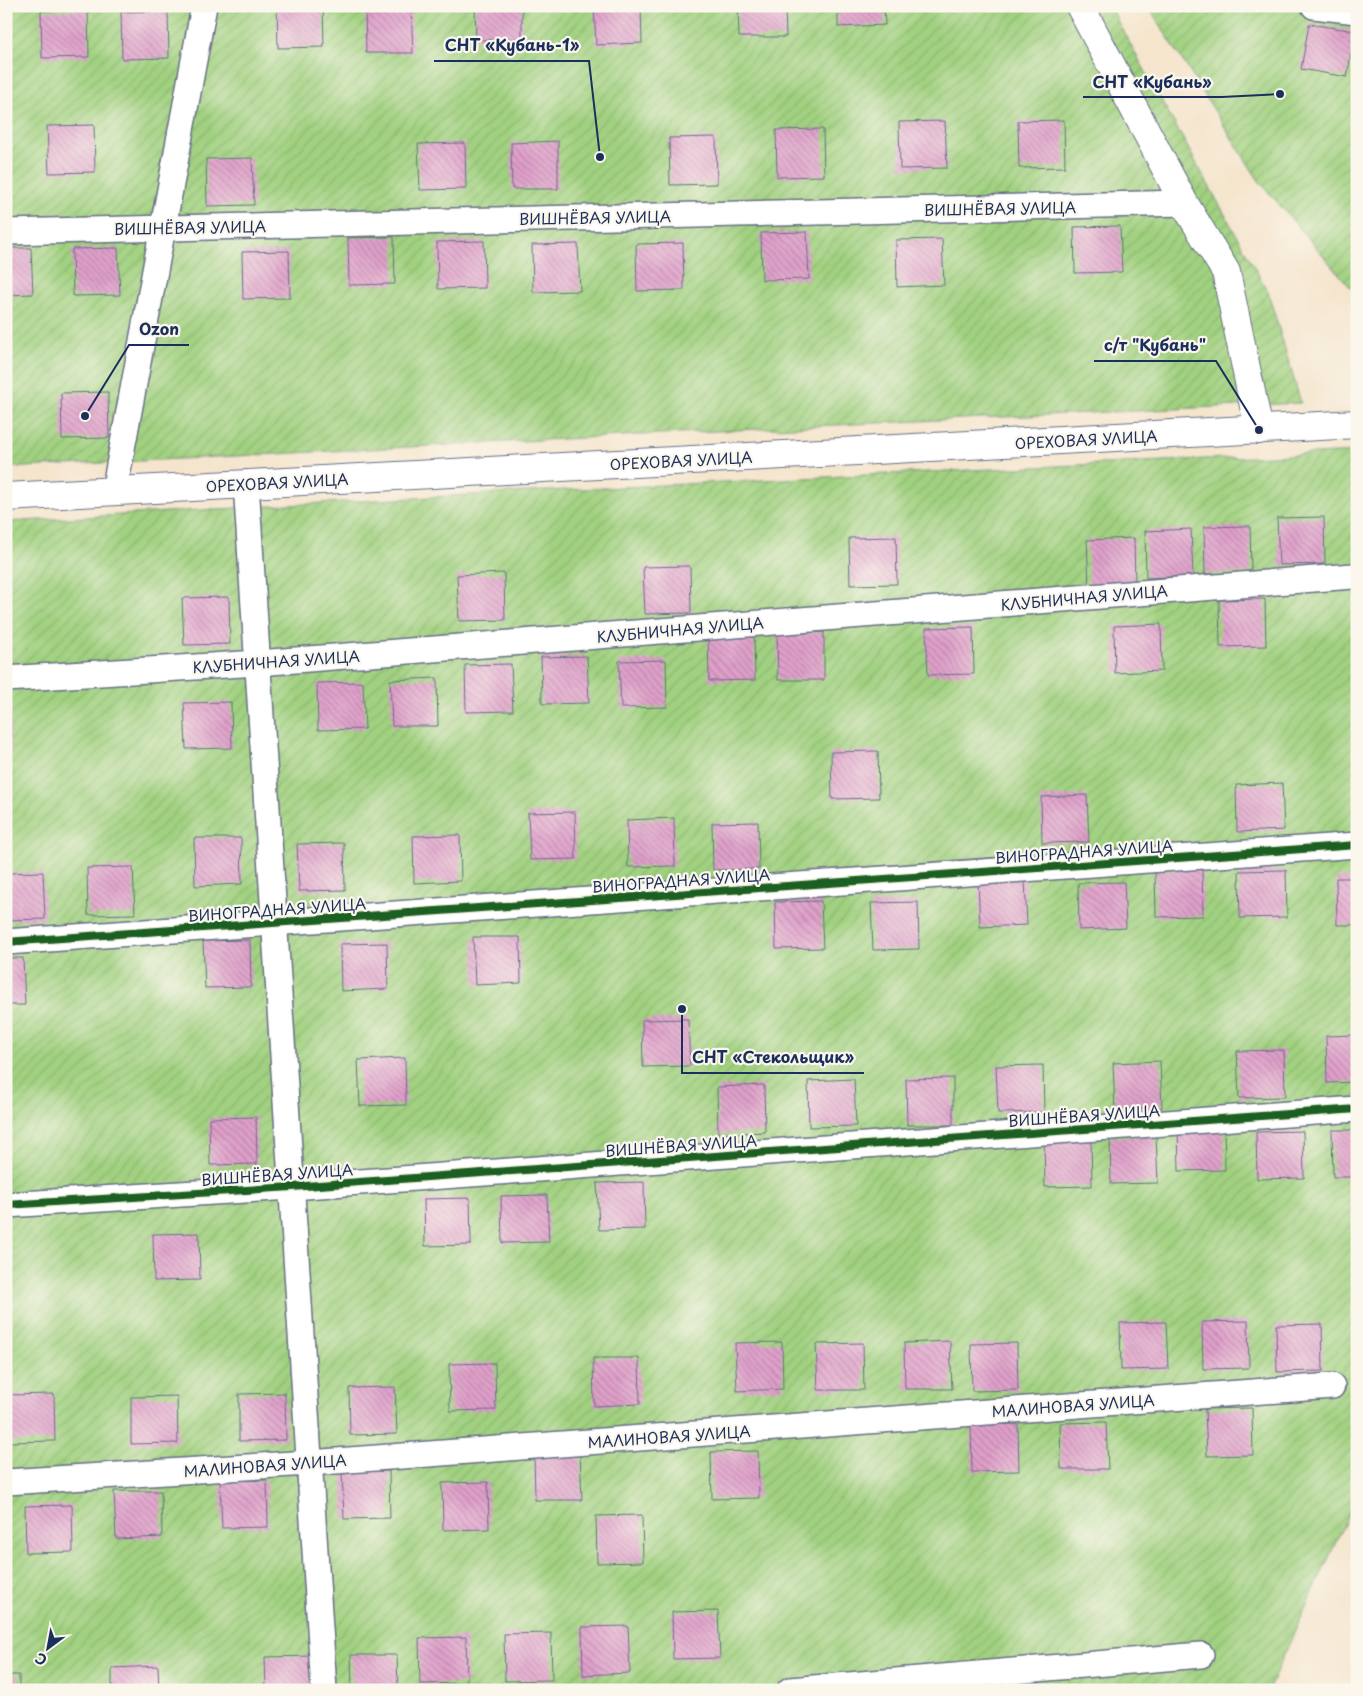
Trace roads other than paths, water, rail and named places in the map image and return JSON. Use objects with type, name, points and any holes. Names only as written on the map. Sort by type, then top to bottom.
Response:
[{"type":"street","points":[[114,492],[204,6]]},
{"type":"street","points":[[1080,6],[1184,204],[1226,272],[1258,430]]},
{"type":"street","points":[[1314,6],[1357,11]]},
{"type":"street","name":"ВИШНЁВАЯ УЛИЦА","points":[[6,232],[1184,204]]},
{"type":"street","name":"ОРЕХОВАЯ УЛИЦА","points":[[6,497],[1357,424]]},
{"type":"street","points":[[246,483],[324,1690]]},
{"type":"street","name":"КЛУБНИЧНАЯ УЛИЦА","points":[[6,679],[258,663],[1353,576]]},
{"type":"street","name":"ВИНОГРАДНАЯ УЛИЦА","points":[[6,942],[1357,845]]},
{"type":"street","name":"ВИШНЁВАЯ УЛИЦА","points":[[6,1205],[292,1187],[1357,1109]]},
{"type":"street","name":"МАЛИНОВАЯ УЛИЦА","points":[[6,1482],[309,1463],[1332,1386]]},
{"type":"street","points":[[790,1690],[1201,1655]]},
{"type":"place","name":"СНТ «Кубань»","points":[[1280,94]]},
{"type":"place","name":"СНТ «Кубань-1»","points":[[600,157]]},
{"type":"place","name":"Ozon","points":[[85,416]]},
{"type":"place","name":"с/т \"Кубань\"","points":[[1259,430]]},
{"type":"place","name":"СНТ «Стекольщик»","points":[[682,1009]]}]
